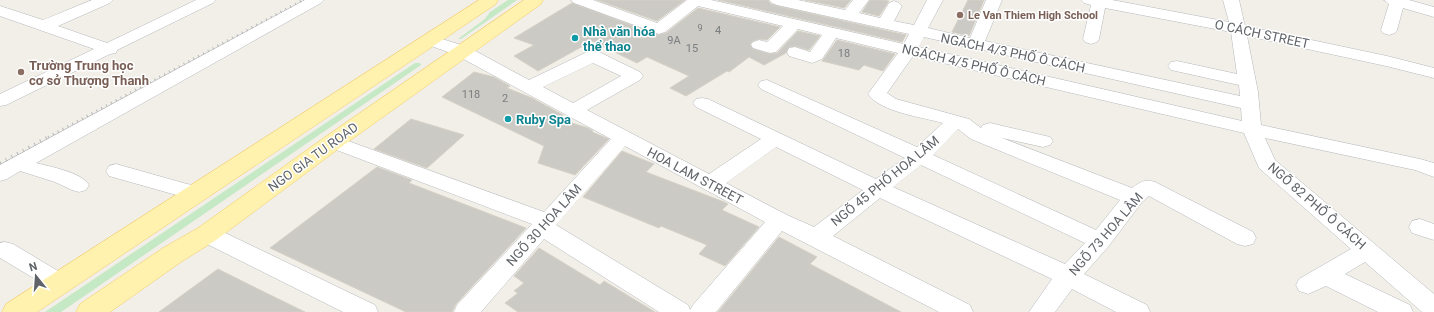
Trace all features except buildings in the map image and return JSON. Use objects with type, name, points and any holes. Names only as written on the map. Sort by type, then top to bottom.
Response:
[{"type":"main road","points":[[16,312],[490,0]]},
{"type":"main road","name":"NGO GIA TU ROAD","points":[[90,312],[172,255],[207,234],[333,142],[535,0]]},
{"type":"street","points":[[43,26],[105,0]]},
{"type":"street","points":[[0,101],[110,49],[208,0]]},
{"type":"street","points":[[0,174],[316,0]]},
{"type":"street","points":[[579,0],[659,29],[696,0]]},
{"type":"street","points":[[608,10],[620,0]]},
{"type":"street","name":"NGÁCH 4/5 PHỐ Ô CÁCH","points":[[696,0],[794,24],[1252,129],[1420,165],[1434,170]]},
{"type":"street","name":"NGÁCH 4/3 PHỐ Ô CÁCH","points":[[777,0],[975,45],[1250,104]]},
{"type":"street","points":[[849,16],[861,0]]},
{"type":"street","points":[[909,50],[935,0]]},
{"type":"street","points":[[975,45],[994,0]]},
{"type":"street","name":"NGÕ 82 PHỐ Ô CÁCH","points":[[1231,0],[1238,29],[1247,82],[1252,129],[1266,163],[1434,308]]},
{"type":"street","points":[[1091,38],[1094,1]]},
{"type":"street","name":"O CÁCH STREET","points":[[1094,1],[1238,29],[1387,61],[1434,73]]},
{"type":"street","points":[[1389,30],[1395,1],[1434,12]]},
{"type":"street","points":[[884,24],[894,6]]},
{"type":"street","points":[[717,22],[732,9]]},
{"type":"street","points":[[0,11],[110,49]]},
{"type":"street","points":[[759,45],[770,48],[794,24]]},
{"type":"street","points":[[794,52],[812,58],[832,32]]},
{"type":"street","name":"HOA LAM STREET","points":[[429,40],[462,52],[711,183],[778,220],[816,237],[950,310]]},
{"type":"street","name":"NGÕ 45 PHỐ HOA LÂM","points":[[909,50],[877,94],[890,103],[959,122]]},
{"type":"street","points":[[529,87],[593,56],[634,76],[573,110]]},
{"type":"street","points":[[1177,66],[1247,82]]},
{"type":"street","points":[[768,85],[1100,241]]},
{"type":"street","points":[[702,103],[879,188],[1068,276],[1138,312]]},
{"type":"street","points":[[959,122],[1043,141]]},
{"type":"street","points":[[959,122],[978,135],[1134,198]]},
{"type":"street","name":"NGÕ 45 PHỐ HOA LÂM","points":[[816,237],[920,156],[959,122]]},
{"type":"street","name":"NGÕ 30 HOA LÂM","points":[[466,312],[623,137]]},
{"type":"street","points":[[711,183],[775,138]]},
{"type":"street","points":[[333,142],[544,224],[679,312]]},
{"type":"street","points":[[18,164],[57,175],[79,185]]},
{"type":"street","points":[[116,171],[197,192]]},
{"type":"street","name":"NGÕ 73 HOA LÂM","points":[[1041,312],[1068,276],[1100,241],[1134,198],[1148,187],[1245,238]]},
{"type":"street","points":[[702,312],[739,270],[778,220]]},
{"type":"street","points":[[207,234],[366,312]]},
{"type":"street","points":[[5,250],[60,283]]},
{"type":"street","points":[[1367,250],[1317,280],[1401,312]]},
{"type":"green space","points":[[508,0],[517,0],[461,39],[458,39],[485,19],[490,12]]},
{"type":"green space","points":[[415,63],[420,63],[421,65],[61,312],[45,312]]},
{"type":"railway","points":[[48,137],[303,0]]},
{"type":"railway","points":[[0,163],[50,136]]},
{"type":"place","name":"Le Van Thiem High School","points":[[960,15]]},
{"type":"place","name":"Nhà văn hóa thể thao","points":[[575,38]]},
{"type":"place","name":"Trường Trung học cơ sở Thượng Thanh","points":[[21,72]]},
{"type":"place","name":"Ruby Spa","points":[[508,119]]}]
